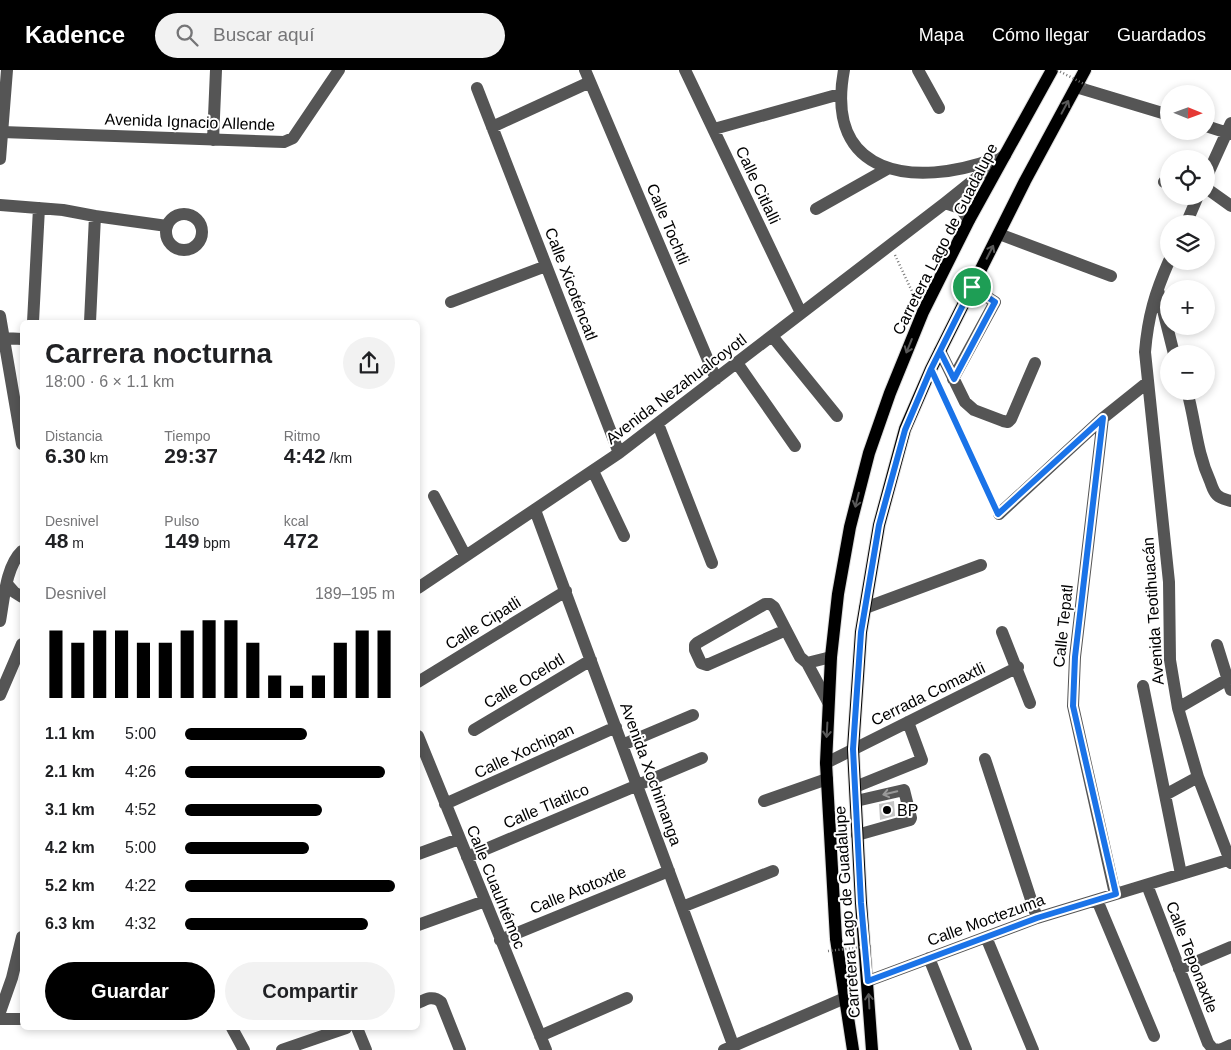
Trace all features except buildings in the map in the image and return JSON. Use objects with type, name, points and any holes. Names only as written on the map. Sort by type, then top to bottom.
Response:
[{"type":"main road","name":"Carretera Lago de Guadalupe","points":[[853,1050],[836,939],[826,762],[831,657],[838,594],[848,537],[869,453],[890,393],[923,312],[969,220],[1052,70]]},
{"type":"main road","name":"Carretera Lago de Guadalupe","points":[[872,1050],[853,749],[861,632],[879,525],[905,430],[931,369],[1025,181],[1081,86],[1085,70]]},
{"type":"street","points":[[0,159],[7,70]]},
{"type":"street","points":[[213,140],[216,70]]},
{"type":"street","name":"Avenida Ignacio Allende","points":[[2,132],[284,142],[293,138],[339,70]]},
{"type":"street","name":"Calle Tochtli","points":[[584,70],[716,379]]},
{"type":"street","name":"Calle Citlalli","points":[[686,70],[802,313]]},
{"type":"street","points":[[844,70],[840,94],[844,118],[855,146],[863,154],[888,169],[927,173],[946,172],[975,166],[1005,154]]},
{"type":"street","points":[[918,70],[939,108]]},
{"type":"street","points":[[492,127],[590,82]]},
{"type":"street","points":[[1081,86],[1160,112]]},
{"type":"street","name":"Calle Xicoténcatl","points":[[477,88],[619,453]]},
{"type":"street","points":[[714,129],[840,94]]},
{"type":"street","points":[[1215,128],[1230,130],[1215,160]]},
{"type":"street","name":"Avenida Nezahualcoyotl","points":[[420,587],[619,453],[945,203],[1005,154]]},
{"type":"street","points":[[816,209],[888,169]]},
{"type":"street","points":[[1215,194],[1231,206]]},
{"type":"street","points":[[945,203],[960,208],[969,220]]},
{"type":"street","points":[[0,205],[63,210],[166,226]]},
{"type":"street","points":[[33,320],[39,208]]},
{"type":"street","points":[[90,320],[95,216]]},
{"type":"street","points":[[999,234],[1112,276]]},
{"type":"street","points":[[451,302],[546,266]]},
{"type":"street","name":"Avenida Teotihuacán","points":[[1165,270],[1147,324],[1145,352],[1169,582],[1170,660],[1178,708],[1198,778],[1231,860]]},
{"type":"street","points":[[954,379],[995,302],[972,287]]},
{"type":"street","points":[[1158,287],[1172,345]]},
{"type":"street","points":[[0,316],[20,432]]},
{"type":"street","points":[[772,336],[837,416]]},
{"type":"street","points":[[4,338],[20,340]]},
{"type":"street","points":[[940,351],[965,402],[974,410],[1008,422],[1035,363]]},
{"type":"street","points":[[737,363],[795,446]]},
{"type":"street","points":[[998,514],[1103,418],[1148,382]]},
{"type":"street","points":[[1189,400],[1197,446],[1203,468],[1215,493],[1221,498],[1231,501]]},
{"type":"street","name":"Calle Tepatl","points":[[1103,418],[1075,657],[1073,706],[1116,894]]},
{"type":"street","points":[[658,424],[712,563]]},
{"type":"street","points":[[592,471],[624,536]]},
{"type":"street","points":[[434,496],[465,555]]},
{"type":"street","name":"Avenida Xochimanga","points":[[535,510],[669,871],[731,1049]]},
{"type":"street","points":[[0,621],[13,561],[20,553]]},
{"type":"street","points":[[865,608],[981,565]]},
{"type":"street","points":[[7,584],[20,596]]},
{"type":"street","name":"Calle Cipatli","points":[[420,681],[566,591]]},
{"type":"street","points":[[786,630],[707,665],[701,663],[695,650],[695,646],[698,643],[765,604],[770,604],[774,607],[786,630],[800,658],[807,663],[828,702]]},
{"type":"street","points":[[1002,632],[1018,667],[1030,703]]},
{"type":"street","points":[[1178,708],[1229,684],[1217,645]]},
{"type":"street","points":[[0,695],[20,649]]},
{"type":"street","points":[[807,663],[831,657]]},
{"type":"street","name":"Calle Ocelotl","points":[[474,730],[591,660]]},
{"type":"street","name":"Cerrada Comaxtli","points":[[826,762],[1018,667]]},
{"type":"street","points":[[1143,686],[1181,874]]},
{"type":"street","points":[[622,745],[693,715]]},
{"type":"street","points":[[855,787],[922,760],[908,722]]},
{"type":"street","name":"Calle Xochipan","points":[[445,804],[616,727]]},
{"type":"street","name":"Calle Cuauhtémoc","points":[[420,741],[546,1050]]},
{"type":"street","name":"Calle Tlatilco","points":[[467,857],[702,758]]},
{"type":"street","points":[[985,759],[1037,918]]},
{"type":"street","points":[[1165,795],[1198,778]]},
{"type":"street","points":[[764,801],[827,779]]},
{"type":"street","points":[[856,801],[904,790],[911,818],[910,820],[857,835]]},
{"type":"street","points":[[420,853],[460,840]]},
{"type":"street","name":"Calle Moctezuma","points":[[868,981],[1037,918],[1231,860]]},
{"type":"street","name":"Calle Atotoxtle","points":[[500,940],[669,871]]},
{"type":"street","points":[[682,907],[772,871]]},
{"type":"street","name":"Calle Teponaxtle","points":[[1147,885],[1208,1043],[1213,1049],[1220,1050],[1231,1045]]},
{"type":"street","points":[[1097,900],[1154,1036]]},
{"type":"street","points":[[420,924],[485,901]]},
{"type":"street","points":[[986,937],[1033,1050]]},
{"type":"street","points":[[0,1012],[12,978],[20,945]]},
{"type":"street","points":[[1179,969],[1231,947]]},
{"type":"street","points":[[929,958],[966,1050]]},
{"type":"street","points":[[420,1001],[437,998],[441,1002],[460,1050]]},
{"type":"street","points":[[540,1036],[627,998]]},
{"type":"street","points":[[731,1049],[845,998]]},
{"type":"street","points":[[0,1019],[20,1019]]},
{"type":"street","points":[[233,1030],[244,1050]]},
{"type":"street","points":[[282,1050],[340,1030]]},
{"type":"street","points":[[359,1030],[366,1050]]},
{"type":"path","points":[[1057,70],[1081,86]]},
{"type":"path","points":[[890,245],[910,289]]},
{"type":"path","points":[[931,369],[998,514]]},
{"type":"path","points":[[828,950],[872,946]]},
{"type":"place","name":"BP","points":[[887,810]]},
{"type":"route","points":[[972,287],[931,369],[905,430],[879,525],[861,632],[853,749],[861,903],[868,981],[1037,918],[1116,894],[1073,706],[1075,657],[1103,418],[998,514],[931,369],[940,351],[954,379],[995,302],[972,287]]}]
